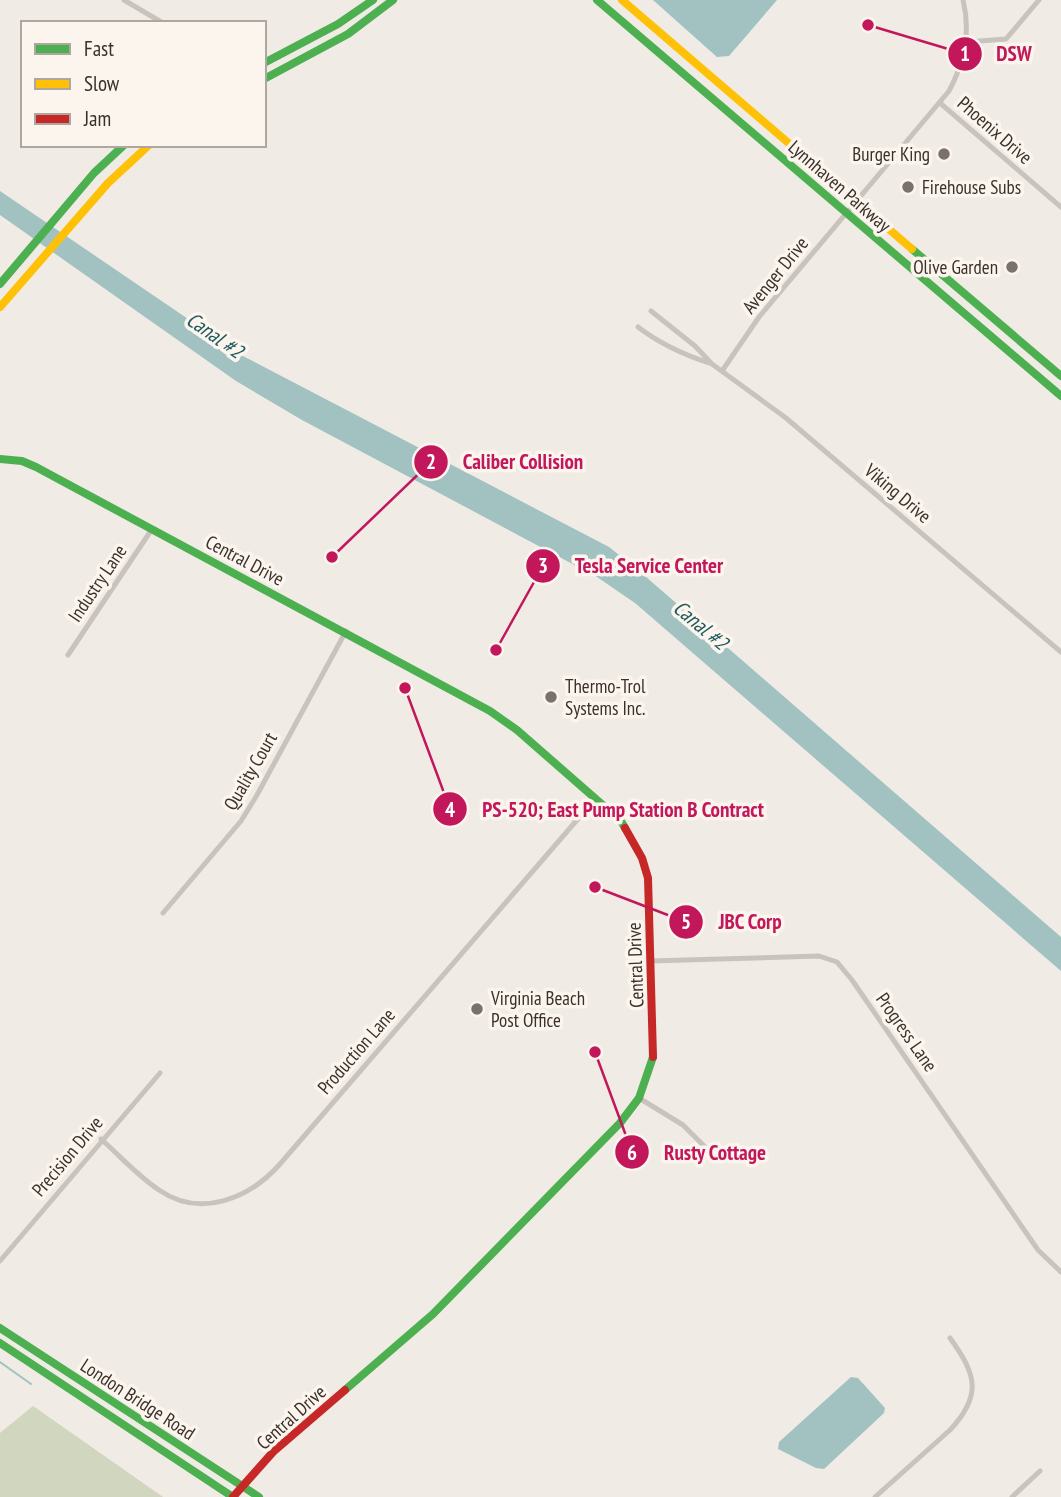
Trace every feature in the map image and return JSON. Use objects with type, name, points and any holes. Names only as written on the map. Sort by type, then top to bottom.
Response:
[{"type":"main road","points":[[266,78],[342,38],[378,14],[393,0]]},
{"type":"main road","name":"Lynnhaven Parkway","points":[[622,0],[856,203],[1060,374]]},
{"type":"main road","points":[[266,62],[338,24],[369,1]]},
{"type":"main road","name":"Lynnhaven Parkway","points":[[601,1],[1061,396]]},
{"type":"main road","points":[[0,284],[94,173],[122,147]]},
{"type":"main road","points":[[0,307],[111,178],[147,147]]},
{"type":"main road","points":[[1049,386],[1060,374]]},
{"type":"main road","name":"Central Drive","points":[[0,459],[22,461],[36,467],[346,631],[490,711],[517,730],[624,825],[642,858],[648,878],[653,1059],[639,1098],[620,1123],[433,1314],[273,1452],[233,1497]]},
{"type":"main road","name":"London Bridge Road","points":[[0,1328],[259,1497]]},
{"type":"main road","name":"London Bridge Road","points":[[0,1343],[233,1497]]},
{"type":"street","points":[[124,0],[160,21]]},
{"type":"street","name":"Avenger Drive","points":[[722,371],[759,317],[940,103],[955,79],[966,42],[963,0]]},
{"type":"street","points":[[966,42],[1006,39],[1039,0]]},
{"type":"street","points":[[369,1],[378,14]]},
{"type":"street","name":"Phoenix Drive","points":[[940,103],[1061,207]]},
{"type":"street","name":"Viking Drive","points":[[651,311],[695,346],[712,364],[786,418],[1061,652]]},
{"type":"street","name":"Viking Drive","points":[[638,327],[679,354],[712,364]]},
{"type":"street","name":"Industry Lane","points":[[68,654],[152,529]]},
{"type":"street","name":"Quality Court","points":[[163,913],[233,830],[255,799],[346,631]]},
{"type":"street","name":"Production Lane","points":[[101,1139],[158,1190],[178,1200],[213,1204],[234,1198],[256,1187],[267,1179],[596,798]]},
{"type":"street","name":"Progress Lane","points":[[650,961],[819,956],[837,962],[1038,1250],[1061,1272]]},
{"type":"street","name":"Precision Drive","points":[[0,1261],[101,1139],[160,1073]]},
{"type":"street","points":[[639,1098],[683,1125],[712,1154]]},
{"type":"street","points":[[875,1497],[950,1430],[970,1403],[972,1373],[950,1338]]},
{"type":"street","points":[[1012,1497],[1040,1471]]},
{"type":"green space","points":[[33,1406],[163,1497],[0,1497],[0,1433]]},
{"type":"water","points":[[653,0],[777,0],[729,56],[717,57]]},
{"type":"water","name":"Canal #2","points":[[0,191],[241,355],[609,547],[1061,937],[1061,971],[635,603],[597,577],[302,420],[236,381],[0,215]]},
{"type":"water","points":[[851,1377],[858,1378],[885,1408],[884,1413],[824,1469],[816,1468],[778,1449],[779,1442]]},
{"type":"waterway","points":[[0,1362],[31,1384]]},
{"type":"traffic: fast","points":[[266,62],[338,24],[373,0]]},
{"type":"traffic: fast","points":[[266,78],[348,34],[393,0]]},
{"type":"traffic: fast","points":[[597,0],[1061,396]]},
{"type":"traffic: fast","points":[[0,284],[94,173],[122,147]]},
{"type":"traffic: fast","points":[[912,249],[1061,376]]},
{"type":"traffic: fast","points":[[0,459],[22,461],[36,467],[490,711],[517,730],[621,821],[625,828]]},
{"type":"traffic: fast","points":[[345,1390],[433,1314],[620,1123],[639,1098],[653,1057]]},
{"type":"traffic: fast","points":[[0,1328],[259,1497]]},
{"type":"traffic: fast","points":[[0,1343],[233,1497]]},
{"type":"traffic: slow","points":[[622,0],[912,249]]},
{"type":"traffic: slow","points":[[0,307],[108,183],[147,147]]},
{"type":"traffic: jam","points":[[625,828],[642,858],[648,878],[653,1057]]},
{"type":"traffic: jam","points":[[233,1497],[273,1452],[345,1390]]},
{"type":"place","name":"DSW","points":[[868,25]]},
{"type":"place","name":"Burger King","points":[[944,154]]},
{"type":"place","name":"Firehouse Subs","points":[[908,187]]},
{"type":"place","name":"Olive Garden","points":[[1012,267]]},
{"type":"place","name":"Caliber Collision","points":[[332,557]]},
{"type":"place","name":"Tesla Service Center","points":[[496,650]]},
{"type":"place","name":"PS-520; East Pump Station B Contract","points":[[405,688]]},
{"type":"place","name":"Thermo-Trol Systems Inc.","points":[[551,697]]},
{"type":"place","name":"JBC Corp","points":[[595,887]]},
{"type":"place","name":"Virginia Beach Post Office","points":[[477,1009]]},
{"type":"place","name":"Rusty Cottage","points":[[595,1052]]}]
